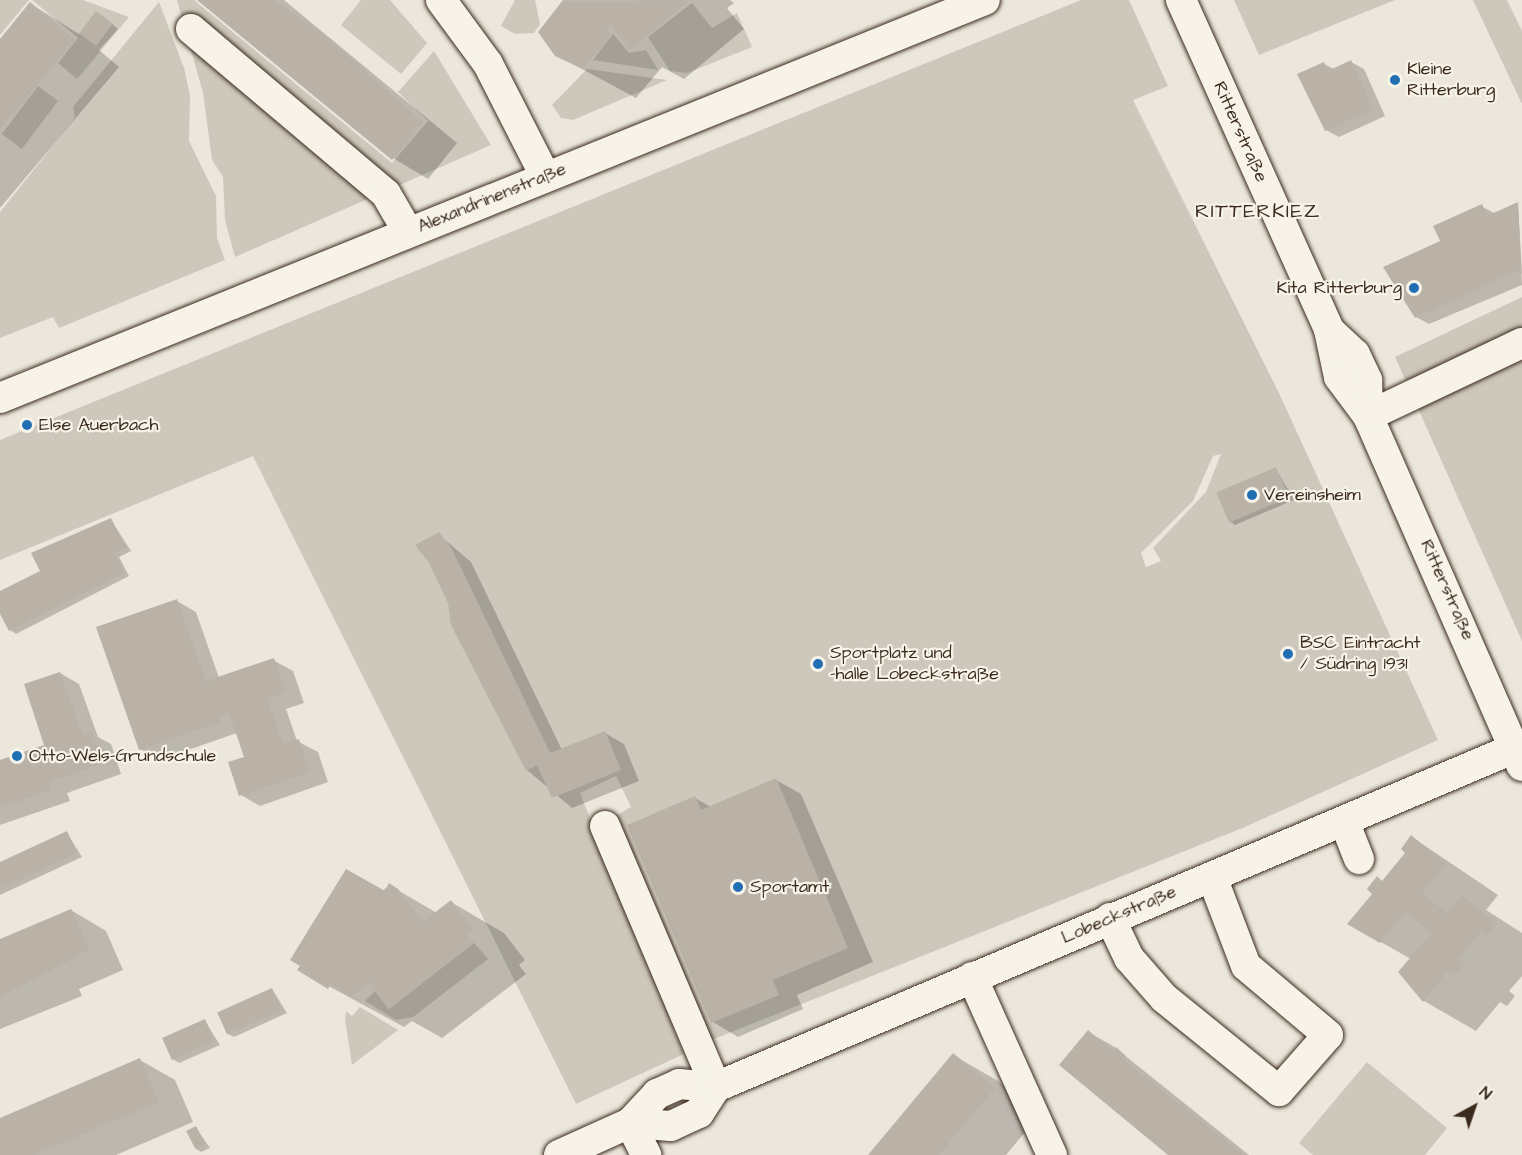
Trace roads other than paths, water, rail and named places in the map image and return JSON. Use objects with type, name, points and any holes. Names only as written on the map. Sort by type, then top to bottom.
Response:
[{"type":"street","points":[[441,0],[488,64],[545,176]]},
{"type":"street","name":"Alexandrinenstraße","points":[[0,398],[408,231],[985,0]]},
{"type":"street","name":"Ritterstraße","points":[[1181,0],[1329,330],[1355,354],[1367,380],[1368,416],[1520,753]]},
{"type":"street","points":[[191,29],[386,194],[408,231]]},
{"type":"street","points":[[1368,416],[1522,343]]},
{"type":"street","name":"Lobeckstraße","points":[[559,1155],[630,1123],[657,1094],[679,1084],[716,1087],[1110,918],[1344,821],[1520,753]]},
{"type":"street","points":[[1344,821],[1359,859]]},
{"type":"street","points":[[605,826],[716,1087]]},
{"type":"street","points":[[1110,918],[1129,958],[1164,998],[1279,1091],[1328,1035],[1246,966],[1212,877]]},
{"type":"street","points":[[972,977],[1052,1155]]},
{"type":"street","points":[[630,1123],[646,1155]]},
{"type":"place","name":"Kleine Ritterburg","points":[[1395,80]]},
{"type":"place","name":"Kita Ritterburg","points":[[1414,288]]},
{"type":"place","name":"Else Auerbach","points":[[27,425]]},
{"type":"place","name":"Vereinsheim","points":[[1252,495]]},
{"type":"place","name":"BSC Eintracht / Südring 1931","points":[[1288,654]]},
{"type":"place","name":"Sportplatz und -halle Lobeckstraße","points":[[818,664]]},
{"type":"place","name":"Otto-Wels-Grundschule","points":[[17,756]]},
{"type":"place","name":"Sportamt","points":[[738,887]]},
{"type":"district","name":"RITTERKIEZ","points":[[1258,211]]}]
